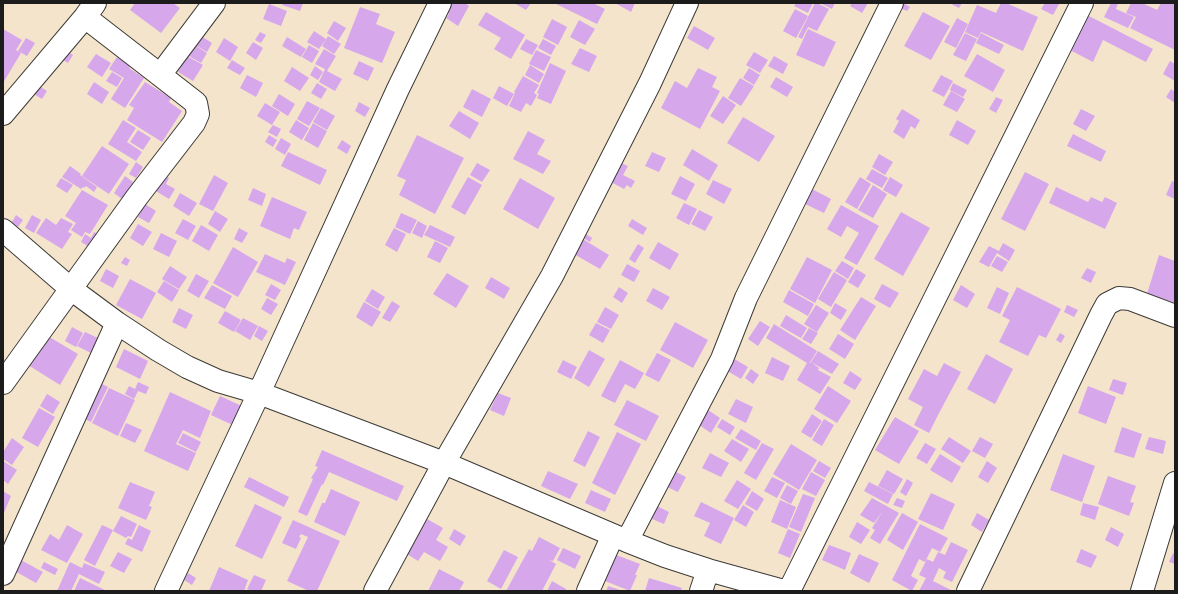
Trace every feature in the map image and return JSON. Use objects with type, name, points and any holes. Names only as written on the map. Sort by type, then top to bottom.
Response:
[{"type":"street","points":[[160,75],[214,3]]},
{"type":"street","points":[[166,591],[398,89],[440,3]]},
{"type":"street","points":[[375,591],[444,463],[552,276],[650,83],[687,3]]},
{"type":"street","points":[[588,591],[620,538],[722,359],[746,298],[892,3]]},
{"type":"street","points":[[789,591],[1082,3]]},
{"type":"street","points":[[3,114],[90,10],[160,75],[196,103],[198,114],[194,123],[137,197],[3,383]]},
{"type":"street","points":[[3,230],[71,289],[117,323],[187,367],[218,381],[258,393],[444,463],[665,556],[708,570],[784,591]]},
{"type":"street","points":[[968,591],[1100,315],[1108,304],[1119,298],[1130,299],[1175,316]]},
{"type":"street","points":[[3,574],[117,323]]},
{"type":"street","points":[[1142,591],[1175,483]]},
{"type":"street","points":[[701,591],[708,570]]},
{"type":"building","points":[[135,3],[173,3],[180,8],[161,33],[130,10]]},
{"type":"building","points":[[283,3],[303,3],[300,11],[282,5]]},
{"type":"building","points":[[448,3],[465,3],[469,6],[458,26],[446,18],[449,14],[444,11]]},
{"type":"building","points":[[514,3],[531,3],[526,10]]},
{"type":"building","points":[[554,3],[593,3],[605,9],[597,24]]},
{"type":"building","points":[[615,3],[635,3],[631,12]]},
{"type":"building","points":[[796,3],[813,3],[808,13],[794,6]]},
{"type":"building","points":[[815,3],[829,9],[817,31],[808,27],[802,39],[798,37]]},
{"type":"building","points":[[820,3],[835,3],[832,9]]},
{"type":"building","points":[[852,3],[868,3],[862,13],[850,6]]},
{"type":"building","points":[[903,3],[910,7],[907,11],[900,8]]},
{"type":"building","points":[[949,3],[962,3],[959,8]]},
{"type":"building","points":[[1001,3],[1006,3],[1038,17],[1023,51],[981,32],[978,38],[965,32],[977,5],[996,13]]},
{"type":"building","points":[[1045,3],[1059,4],[1053,15],[1041,9]]},
{"type":"building","points":[[1111,3],[1118,3],[1116,9],[1134,17],[1128,28],[1104,17]]},
{"type":"building","points":[[1131,3],[1142,3],[1157,10],[1161,3],[1175,3],[1175,50],[1130,28],[1136,17],[1126,13]]},
{"type":"building","points":[[269,4],[287,11],[281,26],[263,19]]},
{"type":"building","points":[[360,7],[380,14],[376,24],[395,32],[382,63],[344,48]]},
{"type":"building","points":[[795,9],[808,16],[796,38],[783,31]]},
{"type":"building","points":[[486,12],[525,35],[511,59],[494,49],[501,38],[478,25]]},
{"type":"building","points":[[923,12],[950,26],[931,60],[904,46]]},
{"type":"building","points":[[1087,15],[1153,49],[1146,62],[1103,40],[1093,62],[1070,50]]},
{"type":"building","points":[[957,18],[968,24],[956,48],[944,42]]},
{"type":"building","points":[[552,19],[567,27],[558,45],[543,37]]},
{"type":"building","points":[[579,20],[595,29],[585,45],[570,37]]},
{"type":"building","points":[[334,21],[346,28],[338,41],[327,33]]},
{"type":"building","points":[[694,26],[715,38],[708,50],[687,38]]},
{"type":"building","points":[[3,29],[22,40],[16,50],[21,53],[3,83]]},
{"type":"building","points":[[808,29],[836,42],[824,67],[796,55]]},
{"type":"building","points":[[314,31],[326,39],[319,49],[307,42]]},
{"type":"building","points":[[260,32],[266,35],[261,43],[255,40]]},
{"type":"building","points":[[965,33],[977,39],[966,61],[953,55]]},
{"type":"building","points":[[981,33],[1004,45],[999,54],[976,43]]},
{"type":"building","points":[[201,36],[212,43],[207,52],[195,45]]},
{"type":"building","points":[[328,36],[341,44],[334,54],[322,46]]},
{"type":"building","points":[[287,37],[306,49],[301,57],[282,46]]},
{"type":"building","points":[[26,38],[35,43],[27,56],[18,51]]},
{"type":"building","points":[[224,38],[238,47],[230,61],[216,52]]},
{"type":"building","points":[[526,39],[538,45],[532,55],[520,49]]},
{"type":"building","points":[[543,39],[556,46],[551,55],[538,48]]},
{"type":"building","points":[[253,42],[263,48],[256,60],[246,53]]},
{"type":"building","points":[[309,45],[319,51],[312,63],[302,57]]},
{"type":"building","points":[[196,46],[207,53],[201,63],[189,56]]},
{"type":"building","points":[[580,48],[597,56],[589,72],[571,64]]},
{"type":"building","points":[[63,49],[73,55],[68,63],[58,57]]},
{"type":"building","points":[[324,49],[336,56],[327,71],[342,79],[335,91],[319,82],[325,69],[315,64]]},
{"type":"building","points":[[536,50],[551,57],[544,71],[529,64]]},
{"type":"building","points":[[754,52],[768,60],[760,73],[746,65]]},
{"type":"building","points":[[96,54],[111,63],[102,77],[87,67]]},
{"type":"building","points":[[977,54],[1005,70],[993,92],[964,76]]},
{"type":"building","points":[[187,56],[203,65],[193,81],[178,72]]},
{"type":"building","points":[[774,56],[788,64],[783,74],[768,66]]},
{"type":"building","points":[[117,57],[131,66],[129,68],[144,78],[125,108],[111,99],[124,78],[109,69]]},
{"type":"building","points":[[232,60],[245,68],[240,75],[227,68]]},
{"type":"building","points":[[359,61],[374,68],[368,81],[353,74]]},
{"type":"building","points":[[1170,61],[1175,64],[1175,81],[1163,74]]},
{"type":"building","points":[[550,63],[566,71],[551,104],[537,98],[539,94],[537,93]]},
{"type":"building","points":[[530,65],[544,74],[539,83],[525,75]]},
{"type":"building","points":[[315,66],[323,72],[318,80],[310,75]]},
{"type":"building","points":[[292,67],[309,78],[300,91],[284,81]]},
{"type":"building","points":[[698,68],[717,77],[712,87],[720,91],[700,129],[661,108],[675,81],[687,88]]},
{"type":"building","points":[[749,68],[760,75],[754,85],[743,78]]},
{"type":"building","points":[[112,72],[122,78],[117,87],[106,81]]},
{"type":"building","points":[[247,75],[263,83],[256,97],[240,88]]},
{"type":"building","points":[[941,75],[953,81],[944,97],[932,91]]},
{"type":"building","points":[[523,76],[539,85],[534,93],[537,95],[531,106],[526,103],[521,112],[509,106],[515,93],[514,92]]},
{"type":"building","points":[[776,77],[793,87],[787,97],[770,87]]},
{"type":"building","points":[[740,78],[754,86],[741,106],[728,98]]},
{"type":"building","points":[[94,82],[109,92],[102,104],[87,94]]},
{"type":"building","points":[[145,82],[171,98],[169,102],[182,111],[162,142],[127,120],[134,108],[129,105]]},
{"type":"building","points":[[317,83],[327,89],[321,99],[311,93]]},
{"type":"building","points":[[953,83],[967,90],[963,97],[950,90]]},
{"type":"building","points":[[39,86],[47,91],[42,99],[34,94]]},
{"type":"building","points":[[499,86],[514,94],[507,106],[493,98]]},
{"type":"building","points":[[472,89],[491,99],[482,117],[463,107]]},
{"type":"building","points":[[1171,89],[1175,92],[1175,103],[1166,97]]},
{"type":"building","points":[[951,91],[965,99],[957,112],[943,105]]},
{"type":"building","points":[[279,94],[295,104],[288,116],[272,106]]},
{"type":"building","points":[[723,96],[736,105],[723,124],[710,116]]},
{"type":"building","points":[[996,97],[1003,100],[996,113],[989,109]]},
{"type":"building","points":[[307,101],[320,108],[309,126],[297,119]]},
{"type":"building","points":[[359,102],[370,108],[365,117],[355,111]]},
{"type":"building","points":[[265,103],[280,112],[272,125],[257,116]]},
{"type":"building","points":[[321,108],[335,116],[327,130],[313,122]]},
{"type":"building","points":[[902,109],[920,120],[915,129],[911,126],[904,139],[893,132],[899,121],[896,119]]},
{"type":"building","points":[[1081,109],[1095,116],[1086,131],[1073,124]]},
{"type":"building","points":[[459,111],[479,123],[470,139],[449,126]]},
{"type":"building","points":[[743,117],[775,136],[759,162],[727,143]]},
{"type":"building","points":[[123,120],[136,128],[127,142],[142,152],[136,161],[108,144]]},
{"type":"building","points":[[296,120],[309,128],[302,140],[289,132]]},
{"type":"building","points":[[957,120],[976,131],[968,145],[949,135]]},
{"type":"building","points":[[313,123],[327,131],[318,148],[304,140]]},
{"type":"building","points":[[273,125],[281,129],[277,137],[268,132]]},
{"type":"building","points":[[138,130],[151,138],[143,150],[130,142]]},
{"type":"building","points":[[528,131],[545,140],[537,154],[551,161],[543,174],[513,159]]},
{"type":"building","points":[[1073,134],[1106,151],[1101,162],[1067,146]]},
{"type":"building","points":[[269,135],[277,140],[273,147],[265,142]]},
{"type":"building","points":[[417,135],[464,158],[435,214],[399,195],[406,180],[397,176]]},
{"type":"building","points":[[281,138],[291,144],[285,155],[275,149]]},
{"type":"building","points":[[342,140],[351,146],[347,154],[337,148]]},
{"type":"building","points":[[102,146],[129,164],[109,194],[82,176]]},
{"type":"building","points":[[692,149],[718,165],[709,181],[683,165]]},
{"type":"building","points":[[288,152],[327,170],[320,185],[281,166]]},
{"type":"building","points":[[652,152],[666,158],[659,172],[645,166]]},
{"type":"building","points":[[879,154],[893,162],[885,175],[872,167]]},
{"type":"building","points":[[136,162],[143,167],[136,178],[129,174]]},
{"type":"building","points":[[477,163],[490,170],[482,182],[470,175]]},
{"type":"building","points":[[621,163],[628,166],[623,175],[635,181],[631,188],[627,185],[624,189],[611,182]]},
{"type":"building","points":[[70,166],[97,187],[94,192],[86,186],[81,189],[62,177]]},
{"type":"building","points":[[872,169],[888,178],[882,188],[866,179]]},
{"type":"building","points":[[1025,172],[1049,184],[1025,231],[1001,219]]},
{"type":"building","points":[[162,174],[169,178],[166,184],[175,189],[169,199],[154,190]]},
{"type":"building","points":[[214,175],[228,183],[213,211],[199,204]]},
{"type":"building","points":[[125,176],[133,182],[122,199],[114,193]]},
{"type":"building","points":[[680,176],[695,184],[686,201],[671,194]]},
{"type":"building","points":[[468,177],[482,185],[465,215],[451,207]]},
{"type":"building","points":[[860,177],[871,184],[857,209],[845,202]]},
{"type":"building","points":[[890,177],[903,185],[896,197],[883,190]]},
{"type":"building","points":[[61,178],[73,185],[67,193],[56,186]]},
{"type":"building","points":[[520,178],[555,198],[538,229],[503,209]]},
{"type":"building","points":[[713,180],[732,189],[724,204],[706,194]]},
{"type":"building","points":[[1172,181],[1175,182],[1175,199],[1166,195]]},
{"type":"building","points":[[873,185],[887,194],[873,218],[858,210]]},
{"type":"building","points":[[1056,187],[1088,202],[1091,197],[1102,202],[1105,197],[1117,203],[1105,229],[1049,203]]},
{"type":"building","points":[[253,188],[266,194],[262,206],[248,200]]},
{"type":"building","points":[[810,188],[831,199],[824,213],[803,203]]},
{"type":"building","points":[[82,190],[108,205],[90,234],[85,232],[82,237],[71,230],[76,223],[65,216]]},
{"type":"building","points":[[180,193],[197,203],[189,216],[173,206]]},
{"type":"building","points":[[272,197],[307,212],[299,230],[294,228],[290,239],[260,226]]},
{"type":"building","points":[[684,203],[697,209],[689,225],[676,218]]},
{"type":"building","points":[[145,204],[156,211],[149,223],[138,217]]},
{"type":"building","points":[[841,205],[879,226],[857,265],[844,258],[859,233],[847,226],[841,237],[827,229]]},
{"type":"building","points":[[699,210],[713,217],[705,231],[691,224]]},
{"type":"building","points":[[215,211],[228,219],[220,232],[208,224]]},
{"type":"building","points":[[901,212],[930,228],[903,276],[874,259]]},
{"type":"building","points":[[401,213],[417,220],[410,234],[395,227]]},
{"type":"building","points":[[16,215],[23,220],[18,227],[12,222]]},
{"type":"building","points":[[32,215],[41,220],[34,233],[25,228]]},
{"type":"building","points":[[46,218],[56,225],[61,218],[73,224],[68,232],[72,234],[62,249],[36,233]]},
{"type":"building","points":[[183,219],[196,226],[188,240],[175,233]]},
{"type":"building","points":[[632,219],[647,228],[643,235],[628,226]]},
{"type":"building","points":[[418,221],[427,226],[422,238],[412,233]]},
{"type":"building","points":[[138,224],[152,232],[143,246],[130,238]]},
{"type":"building","points":[[201,225],[218,235],[209,251],[192,241]]},
{"type":"building","points":[[430,225],[455,237],[450,247],[424,235]]},
{"type":"building","points":[[239,228],[248,233],[242,243],[234,239]]},
{"type":"building","points":[[394,228],[406,234],[397,252],[385,245]]},
{"type":"building","points":[[94,232],[104,238],[96,251],[81,242],[85,234],[91,238]]},
{"type":"building","points":[[161,233],[177,241],[169,257],[153,249]]},
{"type":"building","points":[[586,234],[592,238],[590,242],[583,238]]},
{"type":"building","points":[[581,238],[609,255],[600,269],[572,253]]},
{"type":"building","points":[[435,241],[448,248],[440,263],[427,257]]},
{"type":"building","points":[[658,242],[679,254],[670,270],[649,258]]},
{"type":"building","points":[[1003,243],[1015,250],[1009,261],[997,253],[989,267],[979,262],[989,246],[999,251]]},
{"type":"building","points":[[638,244],[644,248],[635,263],[629,259]]},
{"type":"building","points":[[233,247],[258,262],[238,297],[213,283]]},
{"type":"building","points":[[265,254],[285,263],[287,258],[296,262],[285,285],[256,272]]},
{"type":"building","points":[[1159,255],[1175,261],[1175,303],[1147,294]]},
{"type":"building","points":[[997,256],[1008,262],[1002,272],[991,266]]},
{"type":"building","points":[[125,257],[130,260],[127,266],[121,263]]},
{"type":"building","points":[[807,257],[832,270],[815,303],[790,289]]},
{"type":"building","points":[[842,261],[854,268],[848,279],[835,271]]},
{"type":"building","points":[[627,264],[640,271],[634,282],[621,275]]},
{"type":"building","points":[[170,266],[187,277],[179,289],[162,279]]},
{"type":"building","points":[[1087,268],[1096,272],[1091,283],[1081,278]]},
{"type":"building","points":[[106,269],[119,276],[113,288],[100,281]]},
{"type":"building","points":[[856,269],[866,275],[858,288],[848,282]]},
{"type":"building","points":[[834,272],[847,280],[831,307],[818,299]]},
{"type":"building","points":[[447,273],[469,286],[456,308],[433,294]]},
{"type":"building","points":[[196,274],[209,281],[199,298],[187,291]]},
{"type":"building","points":[[491,277],[510,288],[504,299],[485,288]]},
{"type":"building","points":[[130,279],[156,293],[142,319],[116,305]]},
{"type":"building","points":[[164,281],[179,290],[172,302],[157,292]]},
{"type":"building","points":[[271,284],[281,290],[275,300],[265,295]]},
{"type":"building","points":[[882,284],[899,293],[890,308],[874,299]]},
{"type":"building","points":[[212,285],[232,296],[225,309],[204,298]]},
{"type":"building","points":[[961,285],[975,294],[967,308],[953,300]]},
{"type":"building","points":[[619,287],[628,293],[622,303],[613,297]]},
{"type":"building","points":[[997,287],[1009,293],[1000,314],[987,308]]},
{"type":"building","points":[[1017,287],[1061,309],[1046,338],[1039,335],[1028,356],[999,342],[1010,320],[1002,316]]},
{"type":"building","points":[[653,288],[670,297],[662,310],[646,301]]},
{"type":"building","points":[[372,289],[385,297],[378,309],[365,301]]},
{"type":"building","points":[[789,290],[814,304],[808,316],[783,302]]},
{"type":"building","points":[[861,297],[876,306],[855,340],[840,330]]},
{"type":"building","points":[[267,298],[278,304],[271,315],[261,309]]},
{"type":"building","points":[[392,301],[400,306],[390,322],[382,318]]},
{"type":"building","points":[[364,302],[381,312],[372,327],[356,317]]},
{"type":"building","points":[[835,303],[847,310],[841,320],[830,313]]},
{"type":"building","points":[[816,305],[829,313],[817,332],[804,324]]},
{"type":"building","points":[[1067,305],[1078,310],[1074,317],[1064,312]]},
{"type":"building","points":[[605,307],[619,315],[611,329],[597,322]]},
{"type":"building","points":[[179,308],[193,315],[186,329],[172,322]]},
{"type":"building","points":[[225,311],[241,320],[234,332],[218,323]]},
{"type":"building","points":[[786,315],[807,328],[801,338],[780,326]]},
{"type":"building","points":[[243,318],[258,326],[250,340],[235,331]]},
{"type":"building","points":[[760,321],[770,327],[758,346],[748,339]]},
{"type":"building","points":[[675,322],[708,340],[693,368],[660,350]]},
{"type":"building","points":[[596,323],[610,330],[603,343],[589,335]]},
{"type":"building","points":[[774,324],[817,351],[809,364],[811,362],[819,368],[818,370],[831,377],[820,394],[797,380],[807,363],[766,338]]},
{"type":"building","points":[[259,326],[268,331],[262,341],[254,336]]},
{"type":"building","points":[[72,327],[83,333],[76,347],[65,341]]},
{"type":"building","points":[[809,328],[818,333],[811,344],[802,339]]},
{"type":"building","points":[[85,332],[98,338],[91,353],[77,346]]},
{"type":"building","points":[[1060,333],[1065,336],[1061,343],[1056,340]]},
{"type":"building","points":[[838,334],[854,344],[845,359],[829,349]]},
{"type":"building","points":[[46,335],[78,354],[60,385],[28,365]]},
{"type":"building","points":[[124,349],[148,361],[140,379],[116,367]]},
{"type":"building","points":[[589,350],[605,359],[589,387],[574,378]]},
{"type":"building","points":[[818,351],[839,364],[832,374],[811,362]]},
{"type":"building","points":[[657,353],[671,360],[659,382],[645,375]]},
{"type":"building","points":[[986,354],[1013,369],[995,404],[967,389]]},
{"type":"building","points":[[731,357],[748,367],[741,379],[724,369]]},
{"type":"building","points":[[772,357],[790,366],[783,381],[765,373]]},
{"type":"building","points":[[563,360],[577,367],[571,379],[557,372]]},
{"type":"building","points":[[620,360],[644,373],[635,389],[625,384],[615,403],[601,396]]},
{"type":"building","points":[[944,363],[961,372],[938,415],[908,399],[924,369],[937,376]]},
{"type":"building","points":[[751,369],[759,375],[753,384],[745,378]]},
{"type":"building","points":[[850,371],[862,379],[855,390],[843,383]]},
{"type":"building","points":[[1113,379],[1127,383],[1123,395],[1109,390]]},
{"type":"building","points":[[98,382],[108,387],[91,422],[81,417]]},
{"type":"building","points":[[138,382],[149,387],[146,394],[138,391],[134,399],[125,394],[129,386],[135,389]]},
{"type":"building","points":[[828,386],[851,401],[837,423],[814,409]]},
{"type":"building","points":[[1088,386],[1116,397],[1106,424],[1078,413]]},
{"type":"building","points":[[109,388],[135,400],[118,436],[92,423]]},
{"type":"building","points":[[170,392],[211,411],[200,438],[183,430],[176,444],[196,453],[188,471],[144,451]]},
{"type":"building","points":[[498,393],[511,398],[504,416],[490,410]]},
{"type":"building","points":[[47,394],[60,402],[53,414],[40,406]]},
{"type":"building","points":[[220,396],[246,408],[237,427],[211,415]]},
{"type":"building","points":[[736,399],[753,407],[746,423],[728,414]]},
{"type":"building","points":[[627,400],[659,416],[646,441],[614,425]]},
{"type":"building","points":[[923,407],[938,415],[929,433],[914,425]]},
{"type":"building","points":[[39,408],[55,417],[38,447],[22,438]]},
{"type":"building","points":[[705,408],[720,418],[711,433],[696,423]]},
{"type":"building","points":[[812,414],[822,421],[811,438],[801,432]]},
{"type":"building","points":[[895,417],[919,431],[899,464],[875,450]]},
{"type":"building","points":[[722,419],[735,427],[730,435],[717,427]]},
{"type":"building","points":[[824,419],[834,425],[822,446],[812,440]]},
{"type":"building","points":[[126,423],[142,430],[135,443],[120,436]]},
{"type":"building","points":[[1122,427],[1142,434],[1134,458],[1114,452]]},
{"type":"building","points":[[741,429],[761,441],[756,450],[735,438]]},
{"type":"building","points":[[588,431],[600,437],[585,467],[573,461]]},
{"type":"building","points":[[617,432],[641,444],[615,495],[592,483]]},
{"type":"building","points":[[183,433],[201,442],[196,452],[178,443]]},
{"type":"building","points":[[949,437],[971,451],[963,463],[941,449]]},
{"type":"building","points":[[980,437],[993,444],[985,458],[972,451]]},
{"type":"building","points":[[1149,437],[1166,441],[1163,454],[1145,449]]},
{"type":"building","points":[[12,438],[24,447],[12,465],[3,459],[3,452]]},
{"type":"building","points":[[732,439],[749,449],[741,462],[724,451]]},
{"type":"building","points":[[762,443],[774,449],[756,480],[744,473]]},
{"type":"building","points":[[925,443],[936,449],[927,464],[916,458]]},
{"type":"building","points":[[791,444],[817,460],[799,490],[773,474]]},
{"type":"building","points":[[322,450],[404,486],[397,501],[329,472],[307,516],[298,512],[313,479],[311,478],[318,467],[315,466]]},
{"type":"building","points":[[710,453],[729,463],[721,477],[702,468]]},
{"type":"building","points":[[940,454],[961,467],[952,483],[930,470]]},
{"type":"building","points":[[1063,454],[1095,466],[1082,502],[1050,490]]},
{"type":"building","points":[[3,461],[17,470],[8,484],[3,480]]},
{"type":"building","points":[[819,461],[831,468],[825,478],[813,471]]},
{"type":"building","points":[[987,461],[997,468],[988,483],[978,477]]},
{"type":"building","points":[[887,470],[903,479],[894,494],[878,486]]},
{"type":"building","points":[[548,471],[578,484],[570,499],[541,486]]},
{"type":"building","points":[[676,472],[686,477],[678,492],[667,487]]},
{"type":"building","points":[[811,472],[825,480],[816,496],[802,489]]},
{"type":"building","points":[[1108,476],[1136,486],[1130,502],[1134,503],[1129,516],[1098,504]]},
{"type":"building","points":[[249,477],[289,497],[284,507],[244,487]]},
{"type":"building","points":[[772,477],[785,483],[777,498],[764,491]]},
{"type":"building","points":[[907,479],[913,483],[906,496],[900,492]]},
{"type":"building","points":[[737,480],[751,489],[738,509],[724,501]]},
{"type":"building","points":[[130,482],[155,492],[149,506],[152,507],[146,520],[118,508]]},
{"type":"building","points":[[869,482],[893,494],[888,504],[864,491]]},
{"type":"building","points":[[787,485],[798,491],[791,504],[780,498]]},
{"type":"building","points":[[331,489],[360,502],[345,536],[314,522],[322,503],[325,503]]},
{"type":"building","points":[[591,490],[611,499],[605,512],[585,503]]},
{"type":"building","points":[[3,491],[11,496],[3,515]]},
{"type":"building","points":[[752,491],[764,499],[757,511],[745,504]]},
{"type":"building","points":[[931,493],[955,504],[943,530],[918,519]]},
{"type":"building","points":[[803,494],[815,498],[801,532],[789,527]]},
{"type":"building","points":[[872,498],[899,513],[880,544],[870,538],[875,530],[872,528],[883,511],[874,523],[860,515]]},
{"type":"building","points":[[897,498],[905,501],[902,508],[893,505]]},
{"type":"building","points":[[780,500],[796,507],[787,529],[771,522]]},
{"type":"building","points":[[701,502],[734,518],[721,544],[704,536],[710,523],[694,516]]},
{"type":"building","points":[[1083,503],[1099,507],[1095,520],[1080,515]]},
{"type":"building","points":[[255,504],[282,517],[262,559],[235,546]]},
{"type":"building","points":[[743,505],[754,512],[746,527],[734,520]]},
{"type":"building","points":[[657,506],[669,512],[664,524],[652,519]]},
{"type":"building","points":[[902,513],[918,522],[903,550],[887,540]]},
{"type":"building","points":[[977,513],[989,520],[982,532],[971,525]]},
{"type":"building","points":[[121,516],[137,524],[131,537],[128,536],[126,538],[113,531]]},
{"type":"building","points":[[427,519],[443,528],[436,540],[448,547],[440,561],[424,552],[418,561],[407,554]]},
{"type":"building","points":[[293,520],[340,541],[317,591],[309,591],[287,581],[308,537],[301,534],[299,537],[301,538],[296,549],[282,543]]},
{"type":"building","points":[[857,522],[870,530],[861,544],[849,537]]},
{"type":"building","points":[[920,524],[948,538],[940,552],[932,548],[925,562],[919,559],[911,576],[918,580],[912,591],[892,580]]},
{"type":"building","points":[[67,525],[83,534],[67,563],[41,550],[50,534],[59,540]]},
{"type":"building","points":[[102,525],[113,530],[95,566],[84,560]]},
{"type":"building","points":[[139,525],[151,531],[142,552],[125,544],[128,538],[132,540]]},
{"type":"building","points":[[1111,527],[1124,534],[1118,547],[1105,540]]},
{"type":"building","points":[[454,529],[466,536],[460,546],[449,539]]},
{"type":"building","points":[[788,529],[800,534],[790,558],[778,553]]},
{"type":"building","points":[[539,537],[560,548],[553,561],[549,560],[556,564],[542,591],[506,591],[529,549],[532,551]]},
{"type":"building","points":[[951,542],[968,550],[952,582],[943,578],[946,572],[939,568],[933,581],[953,591],[919,591],[926,578],[919,575],[927,559],[933,562],[938,552],[945,555]]},
{"type":"building","points":[[829,545],[851,553],[845,570],[822,560]]},
{"type":"building","points":[[563,548],[581,556],[575,569],[557,560]]},
{"type":"building","points":[[1081,549],[1097,556],[1091,568],[1076,562]]},
{"type":"building","points":[[504,550],[518,557],[501,589],[487,581]]},
{"type":"building","points":[[118,552],[132,559],[124,573],[110,566]]},
{"type":"building","points":[[611,553],[640,564],[630,591],[600,579]]},
{"type":"building","points":[[1173,553],[1175,554],[1175,564],[1169,562]]},
{"type":"building","points":[[859,554],[879,563],[869,583],[850,573]]},
{"type":"building","points":[[19,559],[43,572],[36,583],[13,570]]},
{"type":"building","points":[[44,562],[58,569],[55,575],[41,568]]},
{"type":"building","points":[[70,562],[82,568],[84,563],[105,572],[99,584],[79,574],[71,591],[57,591]]},
{"type":"building","points":[[219,567],[248,580],[244,591],[209,591]]},
{"type":"building","points":[[439,569],[464,582],[459,591],[428,591]]},
{"type":"building","points":[[188,573],[196,578],[192,585],[184,580]]},
{"type":"building","points":[[254,575],[266,580],[261,591],[252,591],[247,589]]},
{"type":"building","points":[[80,578],[107,591],[74,591]]},
{"type":"building","points":[[649,578],[682,588],[681,591],[645,591]]},
{"type":"building","points":[[552,581],[566,589],[565,591],[547,591]]},
{"type":"building","points":[[608,586],[623,591],[606,591]]}]
